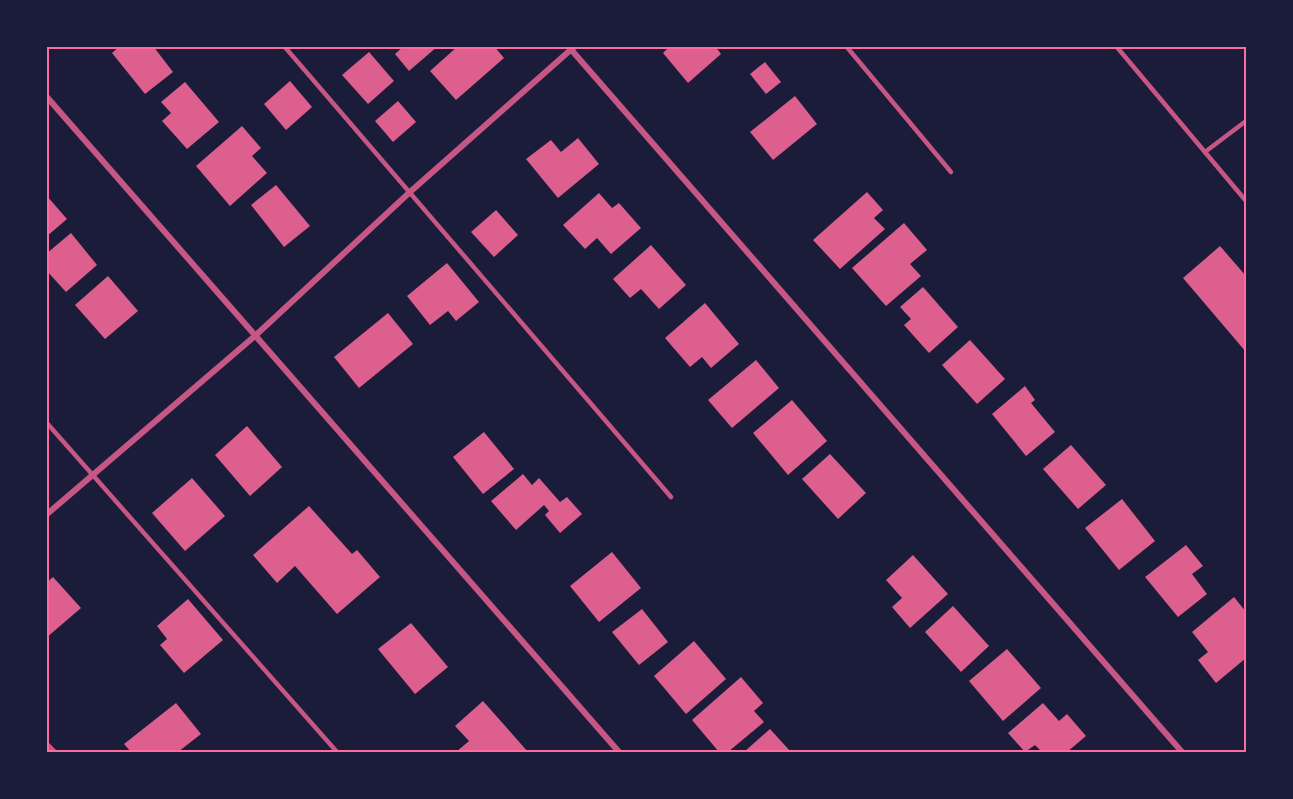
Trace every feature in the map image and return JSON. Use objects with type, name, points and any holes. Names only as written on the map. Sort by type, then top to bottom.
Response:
[{"type":"street","points":[[46,515],[256,335],[410,192],[571,48],[1182,753]]},
{"type":"street","points":[[46,96],[619,753]]},
{"type":"street","points":[[46,744],[54,753]]},
{"type":"lane","points":[[284,46],[671,497]]},
{"type":"lane","points":[[846,46],[951,172]]},
{"type":"lane","points":[[1116,46],[1246,201]]},
{"type":"lane","points":[[1205,152],[1246,121]]},
{"type":"lane","points":[[46,422],[337,753]]},
{"type":"building","points":[[120,46],[153,46],[173,72],[145,94],[112,53]]},
{"type":"building","points":[[404,46],[438,46],[409,71],[395,54]]},
{"type":"building","points":[[458,46],[494,46],[504,58],[456,100],[430,71]]},
{"type":"building","points":[[670,46],[715,46],[721,54],[688,83],[663,53]]},
{"type":"building","points":[[369,52],[394,81],[368,104],[342,75]]},
{"type":"building","points":[[765,62],[781,82],[766,94],[750,74]]},
{"type":"building","points":[[290,81],[312,107],[286,130],[264,104]]},
{"type":"building","points":[[185,82],[219,122],[187,149],[162,121],[171,113],[161,102]]},
{"type":"building","points":[[795,96],[817,124],[773,160],[750,132]]},
{"type":"building","points":[[398,101],[416,122],[393,142],[375,121]]},
{"type":"building","points":[[242,126],[261,148],[252,156],[267,173],[230,206],[196,166]]},
{"type":"building","points":[[578,138],[599,164],[558,198],[526,159],[551,140],[561,152]]},
{"type":"building","points":[[276,185],[310,226],[284,247],[251,205]]},
{"type":"building","points":[[867,192],[883,210],[874,218],[885,229],[840,269],[813,240]]},
{"type":"building","points":[[599,193],[612,208],[619,203],[641,228],[611,254],[597,238],[585,249],[563,225]]},
{"type":"building","points":[[46,195],[67,219],[46,237]]},
{"type":"building","points":[[496,210],[518,235],[494,257],[471,232]]},
{"type":"building","points":[[904,223],[927,250],[910,264],[921,276],[886,306],[852,268]]},
{"type":"building","points":[[71,233],[97,265],[66,292],[46,270],[46,254]]},
{"type":"building","points":[[651,245],[686,285],[659,309],[641,289],[630,298],[613,279]]},
{"type":"building","points":[[1220,246],[1246,276],[1246,352],[1183,278]]},
{"type":"building","points":[[447,263],[479,302],[456,321],[448,311],[430,325],[407,296]]},
{"type":"building","points":[[108,276],[138,311],[105,339],[75,305]]},
{"type":"building","points":[[923,287],[958,327],[929,353],[904,325],[911,319],[900,307]]},
{"type":"building","points":[[705,303],[739,344],[711,368],[702,357],[690,367],[665,338]]},
{"type":"building","points":[[388,313],[413,344],[359,388],[334,357]]},
{"type":"building","points":[[970,340],[1005,379],[977,404],[942,365]]},
{"type":"building","points":[[756,360],[779,388],[732,428],[708,400]]},
{"type":"building","points":[[1025,386],[1035,400],[1031,403],[1055,432],[1026,456],[992,414]]},
{"type":"building","points":[[792,400],[827,441],[788,475],[753,433]]},
{"type":"building","points":[[247,426],[282,467],[250,496],[215,455]]},
{"type":"building","points":[[484,432],[514,469],[483,494],[453,457]]},
{"type":"building","points":[[1071,445],[1106,485],[1078,509],[1043,469]]},
{"type":"building","points":[[830,454],[866,493],[838,519],[802,479]]},
{"type":"building","points":[[523,474],[532,485],[539,478],[560,502],[567,497],[582,514],[560,533],[545,515],[549,511],[544,505],[516,530],[491,501]]},
{"type":"building","points":[[192,478],[225,516],[185,551],[152,513]]},
{"type":"building","points":[[1122,499],[1155,541],[1119,570],[1085,528]]},
{"type":"building","points":[[309,506],[352,554],[357,550],[380,577],[337,614],[295,566],[277,583],[253,555]]},
{"type":"building","points":[[1186,545],[1203,566],[1192,574],[1207,594],[1178,617],[1145,577]]},
{"type":"building","points":[[612,552],[641,588],[599,622],[570,586]]},
{"type":"building","points":[[913,555],[948,594],[910,628],[892,607],[902,598],[886,580]]},
{"type":"building","points":[[53,577],[81,608],[46,638],[46,583]]},
{"type":"building","points":[[1234,597],[1246,612],[1246,658],[1216,683],[1198,660],[1208,652],[1192,632]]},
{"type":"building","points":[[188,599],[223,640],[184,673],[160,645],[167,639],[157,626]]},
{"type":"building","points":[[953,606],[989,646],[961,672],[925,632]]},
{"type":"building","points":[[642,609],[668,642],[639,665],[612,632]]},
{"type":"building","points":[[411,623],[448,667],[415,694],[378,649]]},
{"type":"building","points":[[694,641],[726,679],[686,714],[654,676]]},
{"type":"building","points":[[1007,649],[1041,688],[1003,721],[969,681]]},
{"type":"building","points":[[741,677],[763,703],[754,711],[764,722],[728,752],[719,752],[692,720]]},
{"type":"building","points":[[483,701],[528,752],[456,752],[469,741],[455,726]]},
{"type":"building","points":[[176,703],[201,734],[178,752],[131,752],[124,744]]},
{"type":"building","points":[[1043,703],[1059,721],[1067,714],[1086,736],[1067,752],[1042,752],[1035,745],[1025,752],[1008,733]]},
{"type":"building","points":[[770,729],[791,752],[744,752]]}]
